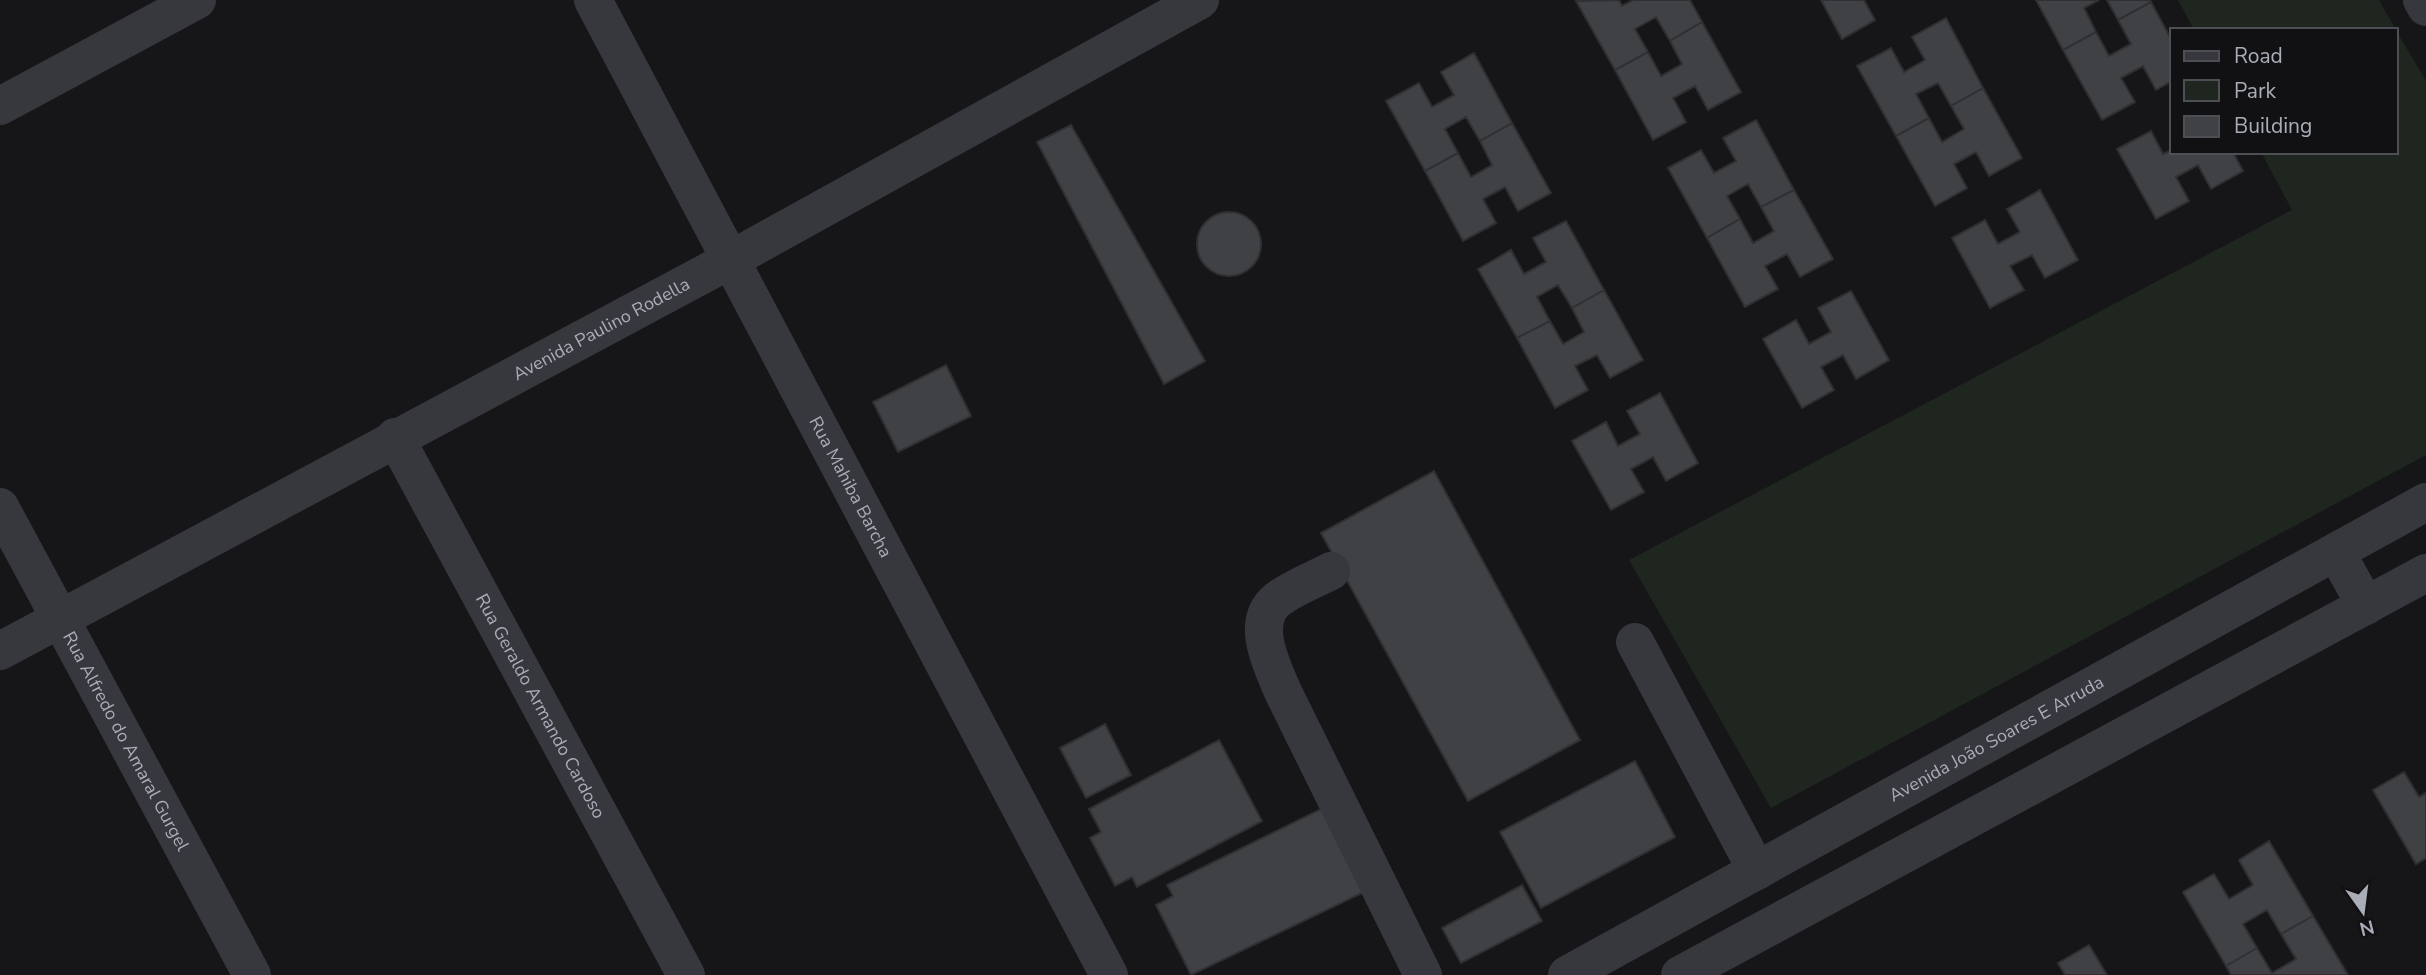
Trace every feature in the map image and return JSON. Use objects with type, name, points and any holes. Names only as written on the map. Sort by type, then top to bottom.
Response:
[{"type":"street","points":[[0,106],[197,0]]},
{"type":"street","name":"Rua Mahiba Barcha","points":[[593,0],[1109,975]]},
{"type":"street","name":"Avenida Paulino Rodella","points":[[0,651],[395,437],[730,260],[1200,0]]},
{"type":"street","points":[[2422,0],[2426,7]]},
{"type":"street","name":"Rua Geraldo Armando Cardoso","points":[[395,437],[686,975]]},
{"type":"street","name":"Avenida João Soares E Arruda","points":[[1567,975],[2426,502]]},
{"type":"street","name":"Rua Alfredo do Amaral Gurgel","points":[[0,508],[252,975]]},
{"type":"street","points":[[2336,552],[2366,606]]},
{"type":"street","points":[[1331,571],[1275,601],[1264,622],[1266,652],[1423,975]]},
{"type":"street","points":[[1680,975],[2426,573]]},
{"type":"street","points":[[1636,642],[1756,871]]},
{"type":"green space","points":[[2178,0],[2379,0],[2395,28],[2193,28]]},
{"type":"green space","points":[[2398,33],[2426,81],[2426,455],[1771,808],[1629,560],[2292,210],[2262,154],[2398,154]]},
{"type":"building","points":[[1619,0],[1622,6],[1633,0],[1690,0],[1702,22],[1670,41],[1656,17],[1635,29],[1648,52],[1615,70],[1576,1]]},
{"type":"building","points":[[1821,0],[1864,0],[1875,20],[1842,39]]},
{"type":"building","points":[[2036,0],[2099,0],[2084,8],[2096,32],[2063,50]]},
{"type":"building","points":[[2107,0],[2150,0],[2151,2],[2118,20]]},
{"type":"building","points":[[2151,2],[2170,37],[2170,82],[2156,90],[2143,66],[2121,78],[2135,102],[2102,120],[2063,50],[2096,32],[2109,56],[2131,44],[2118,20]]},
{"type":"building","points":[[1946,18],[1983,88],[1951,106],[1938,83],[1916,94],[1929,118],[1896,136],[1857,66],[1891,48],[1904,72],[1925,60],[1912,37]]},
{"type":"building","points":[[1702,22],[1741,92],[1708,110],[1695,86],[1673,98],[1686,122],[1653,140],[1615,70],[1648,52],[1661,76],[1682,64],[1670,41]]},
{"type":"building","points":[[1474,53],[1512,123],[1480,141],[1466,117],[1445,129],[1458,153],[1425,171],[1386,101],[1419,83],[1432,107],[1454,95],[1441,72]]},
{"type":"building","points":[[1983,88],[2022,158],[1989,176],[1976,152],[1954,164],[1967,188],[1935,206],[1896,136],[1929,118],[1942,142],[1964,129],[1951,106]]},
{"type":"building","points":[[1756,120],[1794,190],[1761,207],[1748,184],[1727,196],[1740,219],[1707,238],[1668,168],[1701,150],[1714,173],[1736,161],[1723,138]]},
{"type":"building","points":[[1512,123],[1551,193],[1518,211],[1505,187],[1483,199],[1496,223],[1463,241],[1425,171],[1458,153],[1471,177],[1492,165],[1480,141]]},
{"type":"building","points":[[1071,125],[1205,361],[1164,384],[1037,142]]},
{"type":"building","points":[[2151,131],[2163,154],[2170,151],[2170,154],[2234,154],[2243,171],[2211,189],[2198,165],[2176,177],[2189,201],[2156,219],[2117,149]]},
{"type":"building","points":[[1794,190],[1833,259],[1800,277],[1787,254],[1765,266],[1778,289],[1745,307],[1707,238],[1740,219],[1753,243],[1774,231],[1761,207]]},
{"type":"building","points":[[2040,190],[2078,260],[2045,278],[2032,255],[2010,266],[2024,290],[1990,308],[1952,238],[1985,220],[1998,244],[2020,232],[2007,209]]},
{"type":"building","points":[[1229,212],[1247,218],[1255,226],[1261,244],[1255,262],[1247,270],[1229,276],[1211,270],[1203,262],[1197,244],[1203,226],[1211,218]]},
{"type":"building","points":[[1566,221],[1604,290],[1572,308],[1558,285],[1537,297],[1550,321],[1517,338],[1478,269],[1511,250],[1524,274],[1546,262],[1533,238]]},
{"type":"building","points":[[1604,290],[1643,360],[1610,378],[1597,355],[1575,366],[1588,390],[1555,408],[1517,338],[1550,321],[1563,344],[1584,332],[1572,308]]},
{"type":"building","points":[[1851,291],[1889,360],[1856,379],[1843,355],[1821,367],[1834,390],[1802,408],[1763,339],[1796,320],[1809,344],[1831,332],[1818,308]]},
{"type":"building","points":[[946,365],[971,416],[898,452],[873,402]]},
{"type":"building","points":[[1660,393],[1698,463],[1666,481],[1653,457],[1631,469],[1644,492],[1611,510],[1572,441],[1606,422],[1618,446],[1640,434],[1627,411]]},
{"type":"building","points":[[1434,471],[1580,740],[1468,801],[1321,533]]},
{"type":"building","points":[[1105,724],[1131,775],[1086,798],[1060,748]]},
{"type":"building","points":[[1219,740],[1262,821],[1137,887],[1132,877],[1115,886],[1090,838],[1101,832],[1089,809]]},
{"type":"building","points":[[1635,761],[1675,837],[1541,908],[1500,832]]},
{"type":"building","points":[[2404,772],[2419,797],[2426,793],[2426,858],[2416,864],[2373,790]]},
{"type":"building","points":[[1325,807],[1366,891],[1191,975],[1156,905],[1173,896],[1167,885]]},
{"type":"building","points":[[2269,841],[2313,916],[2281,934],[2267,910],[2243,924],[2257,948],[2226,966],[2183,892],[2214,874],[2229,899],[2253,885],[2239,860]]},
{"type":"building","points":[[1522,885],[1542,921],[1461,963],[1442,928]]},
{"type":"building","points":[[2313,916],[2348,975],[2231,975],[2226,966],[2257,948],[2272,973],[2296,959],[2281,934]]},
{"type":"building","points":[[2089,945],[2107,975],[2065,975],[2058,963]]}]
